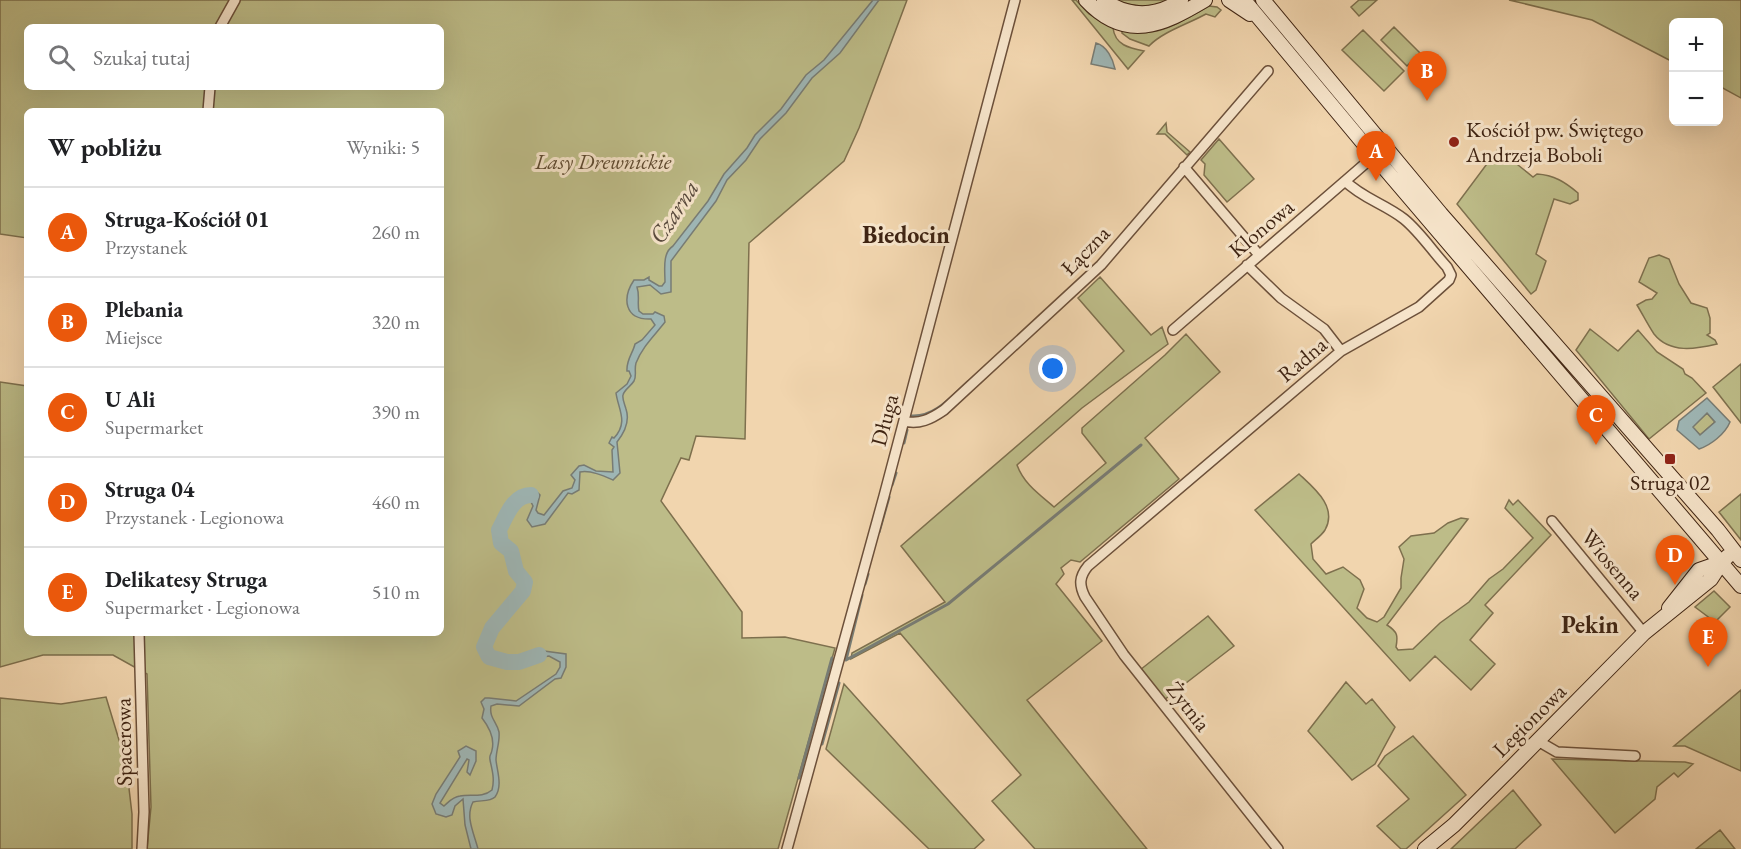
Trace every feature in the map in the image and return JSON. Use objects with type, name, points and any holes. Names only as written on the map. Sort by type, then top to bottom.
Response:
[{"type":"main road","points":[[1086,0],[1104,15],[1132,25],[1158,24],[1176,18],[1199,3]]},
{"type":"main road","points":[[1104,0],[1122,10],[1144,14],[1164,9],[1181,0]]},
{"type":"main road","points":[[1229,0],[1268,29]]},
{"type":"main road","points":[[1244,0],[1741,586]]},
{"type":"main road","points":[[1263,0],[1441,214],[1738,555]]},
{"type":"main road","name":"Legionowa","points":[[1425,849],[1454,825],[1661,618],[1699,570],[1738,555]]},
{"type":"street","points":[[222,24],[236,0]]},
{"type":"street","name":"Długa","points":[[787,849],[1016,0]]},
{"type":"street","name":"Łączna","points":[[904,421],[918,423],[932,419],[958,398],[1101,265],[1268,71]]},
{"type":"street","points":[[208,108],[210,90]]},
{"type":"street","name":"Klonowa","points":[[1173,330],[1374,156]]},
{"type":"street","points":[[1184,167],[1259,255]]},
{"type":"street","name":"Radna","points":[[1080,581],[1088,567],[1341,351],[1419,307],[1449,280],[1451,275],[1447,267],[1402,218],[1354,190],[1345,181]]},
{"type":"street","points":[[1247,265],[1281,298],[1324,329],[1341,351]]},
{"type":"street","name":"Wiosenna","points":[[1552,521],[1644,633]]},
{"type":"street","name":"Żytnia","points":[[1080,581],[1085,597],[1124,655],[1278,849]]},
{"type":"street","name":"Spacerowa","points":[[139,636],[144,812],[142,849]]},
{"type":"street","points":[[1538,741],[1557,752],[1635,756]]},
{"type":"green space","name":"Lasy Drewnickie","points":[[0,0],[907,0],[859,128],[844,161],[749,243],[745,439],[696,436],[689,460],[681,458],[661,501],[742,612],[742,638],[785,637],[835,648],[778,849],[147,849],[151,807],[147,674],[113,655],[43,655],[0,667],[0,382],[24,386],[24,636],[444,636],[444,108],[24,108],[24,238],[0,234]]},
{"type":"green space","points":[[1072,0],[1076,0],[1089,14],[1113,28],[1114,34],[1124,45],[1144,51],[1128,69]]},
{"type":"green space","points":[[1114,0],[1170,0],[1156,5],[1142,6]]},
{"type":"green space","points":[[1359,0],[1377,0],[1359,16],[1351,7]]},
{"type":"green space","points":[[1509,0],[1741,0],[1741,98],[1723,88],[1723,18],[1669,18],[1669,60],[1592,20]]},
{"type":"green space","points":[[1209,6],[1221,10],[1215,17],[1206,14],[1176,28],[1149,46],[1130,39],[1122,33],[1122,30],[1146,33],[1167,28]]},
{"type":"green space","points":[[1394,27],[1420,53],[1407,66],[1381,40]]},
{"type":"green space","points":[[1363,30],[1404,71],[1384,91],[1342,50]]},
{"type":"green space","points":[[1166,123],[1167,132],[1190,152],[1187,155],[1165,134],[1157,134]]},
{"type":"green space","points":[[1219,139],[1254,179],[1227,202],[1204,175],[1205,164],[1201,160]]},
{"type":"green space","points":[[1498,149],[1533,177],[1537,174],[1554,178],[1564,182],[1578,193],[1578,200],[1570,204],[1554,199],[1536,254],[1546,261],[1536,290],[1531,294],[1457,204]]},
{"type":"green space","points":[[1659,255],[1669,259],[1679,284],[1691,303],[1707,308],[1710,333],[1707,335],[1717,344],[1692,348],[1675,347],[1668,345],[1654,334],[1637,305],[1652,299],[1657,293],[1639,282],[1649,258]]},
{"type":"green space","points":[[1100,277],[1151,335],[1162,327],[1168,344],[1082,408],[1017,465],[1028,483],[1054,507],[1106,463],[1082,433],[1082,428],[1186,334],[1220,372],[1145,438],[1179,479],[1080,562],[1071,560],[1061,568],[1064,574],[1056,584],[1102,641],[1027,700],[1147,849],[1035,849],[992,801],[1021,775],[900,633],[851,659],[852,653],[945,602],[901,546],[1124,351],[1078,298]]},
{"type":"green space","points":[[1590,329],[1618,351],[1638,330],[1657,352],[1683,369],[1685,374],[1706,393],[1649,439],[1576,350]]},
{"type":"green space","points":[[1741,364],[1741,423],[1713,387]]},
{"type":"green space","points":[[1707,413],[1715,422],[1700,435],[1692,427]]},
{"type":"green space","points":[[1299,474],[1322,499],[1329,514],[1325,530],[1311,544],[1313,559],[1326,574],[1343,567],[1360,580],[1364,589],[1357,608],[1367,618],[1377,622],[1384,617],[1401,588],[1404,559],[1399,547],[1411,536],[1434,533],[1448,523],[1461,518],[1468,519],[1387,625],[1396,635],[1398,650],[1413,649],[1440,623],[1469,602],[1489,579],[1503,569],[1533,538],[1505,508],[1509,500],[1513,505],[1518,500],[1551,535],[1485,605],[1493,613],[1470,640],[1495,664],[1471,690],[1435,656],[1410,681],[1255,510]]},
{"type":"green space","points":[[1741,494],[1741,540],[1719,512]]},
{"type":"green space","points":[[1714,591],[1730,607],[1715,622],[1695,607]]},
{"type":"green space","points":[[1208,616],[1234,646],[1164,700],[1140,670]]},
{"type":"green space","points":[[1346,682],[1366,704],[1372,699],[1395,727],[1375,764],[1352,780],[1308,731]]},
{"type":"green space","points":[[844,684],[984,840],[974,849],[929,849],[826,749]]},
{"type":"green space","points":[[1741,690],[1741,771],[1685,746],[1674,746]]},
{"type":"green space","points":[[106,697],[126,763],[132,814],[132,849],[0,849],[0,698],[61,704]]},
{"type":"green space","points":[[1413,736],[1466,795],[1406,849],[1401,849],[1377,826],[1409,799],[1378,766],[1385,756]]},
{"type":"green space","points":[[1552,759],[1693,764],[1678,777],[1674,773],[1657,787],[1655,799],[1615,833]]},
{"type":"green space","points":[[1513,790],[1541,825],[1515,849],[1451,849]]},
{"type":"green space","points":[[1720,830],[1735,849],[1696,849]]},
{"type":"water","points":[[873,0],[879,0],[840,53],[812,78],[786,113],[760,139],[746,160],[727,180],[716,201],[671,261],[671,292],[661,294],[650,285],[637,287],[639,311],[643,314],[655,312],[664,316],[665,322],[642,352],[636,363],[634,381],[623,395],[627,422],[617,442],[620,473],[613,480],[602,475],[580,472],[579,490],[572,494],[568,493],[545,524],[532,527],[527,520],[533,506],[530,500],[519,503],[516,508],[511,499],[528,490],[535,490],[540,495],[536,510],[544,515],[563,491],[572,488],[575,480],[571,475],[579,466],[584,465],[596,471],[613,472],[612,450],[614,447],[609,443],[618,432],[622,421],[616,393],[627,384],[631,376],[627,367],[635,344],[642,340],[655,325],[651,319],[635,316],[628,307],[628,294],[634,280],[644,280],[649,277],[649,280],[662,286],[665,282],[665,262],[669,249],[708,201],[724,174],[747,148],[755,135],[781,109],[806,75],[824,60]]},
{"type":"water","points":[[1096,43],[1109,53],[1115,69],[1091,64]]},
{"type":"water","points":[[1707,398],[1730,422],[1717,438],[1699,449],[1677,430],[1679,421]],"holes":[[[1707,413],[1715,422],[1700,435],[1693,427]]]},
{"type":"water","points":[[544,651],[566,654],[566,667],[561,678],[555,679],[519,706],[497,704],[491,706],[491,714],[499,732],[496,760],[499,788],[493,799],[473,802],[470,819],[478,849],[471,849],[465,825],[463,799],[455,806],[452,815],[446,817],[436,814],[432,804],[460,757],[458,751],[466,746],[476,751],[476,761],[470,775],[467,772],[469,760],[467,759],[440,803],[444,806],[457,797],[481,795],[492,790],[490,757],[493,741],[482,718],[484,709],[481,702],[485,698],[516,701],[556,674],[560,662],[549,656],[531,659],[527,664],[517,664],[518,659]]},
{"type":"waterway","points":[[911,416],[920,416],[936,409],[969,381]]},
{"type":"waterway","points":[[904,443],[907,430]]},
{"type":"waterway","points":[[846,660],[948,604],[1141,445]]},
{"type":"waterway","points":[[892,485],[896,473]]},
{"type":"waterway","name":"Czarna","points":[[531,495],[515,503],[499,530],[501,543],[511,551],[516,571],[525,582],[523,591],[492,628],[484,647],[489,657],[507,662],[519,662],[539,655]]},
{"type":"waterway","points":[[879,532],[889,497]]},
{"type":"waterway","points":[[865,584],[868,574]]},
{"type":"waterway","points":[[846,660],[862,595]]},
{"type":"waterway","points":[[799,778],[832,658]]},
{"type":"waterway","points":[[822,744],[839,683]]},
{"type":"place","name":"Plebania","points":[[1427,101]]},
{"type":"place","name":"Kościół pw. Świętego Andrzeja Boboli","points":[[1454,142]]},
{"type":"place","name":"Struga-Kościół 01","points":[[1376,181]]},
{"type":"place","name":"U Ali","points":[[1596,445]]},
{"type":"place","name":"Struga 02","points":[[1670,459]]},
{"type":"place","name":"Struga 04","points":[[1675,585]]},
{"type":"place","name":"Delikatesy Struga","points":[[1708,667]]},
{"type":"district","name":"Biedocin","points":[[906,235]]},
{"type":"district","name":"Pekin","points":[[1590,625]]}]
